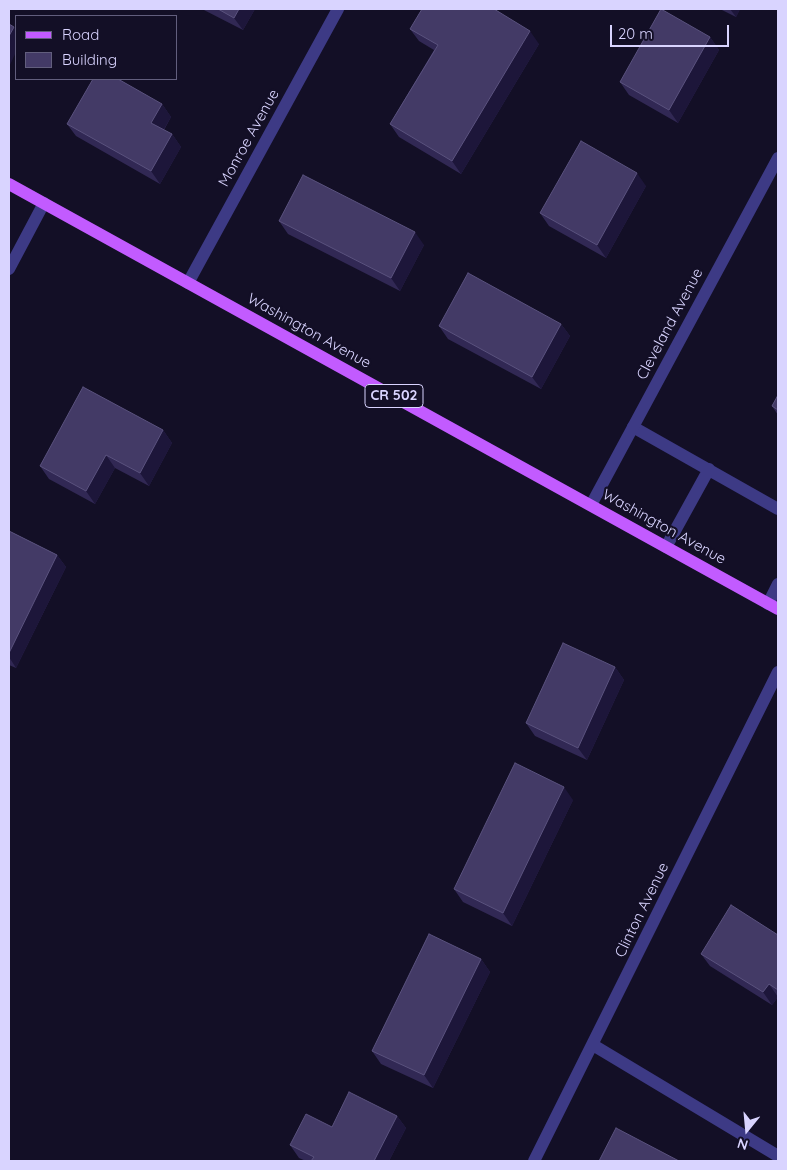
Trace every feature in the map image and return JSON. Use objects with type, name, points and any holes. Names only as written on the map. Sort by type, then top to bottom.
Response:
[{"type":"main road","name":"Washington Avenue","points":[[9,184],[773,606]]},
{"type":"street","name":"Monroe Avenue","points":[[188,283],[338,9]]},
{"type":"street","name":"Cleveland Avenue","points":[[591,505],[778,158]]},
{"type":"street","points":[[9,269],[44,203]]},
{"type":"street","points":[[633,427],[778,509]]},
{"type":"street","points":[[666,547],[709,469]]},
{"type":"street","points":[[773,606],[778,584]]},
{"type":"street","name":"Clinton Avenue","points":[[534,1161],[778,672]]},
{"type":"street","points":[[593,1045],[778,1156]]},
{"type":"building","points":[[218,9],[239,9],[234,18]]},
{"type":"building","points":[[422,9],[494,9],[530,31],[452,161],[390,124],[438,45],[410,29]]},
{"type":"building","points":[[661,9],[710,37],[669,110],[620,82]]},
{"type":"building","points":[[9,24],[14,27],[9,36]]},
{"type":"building","points":[[92,80],[120,80],[162,104],[151,123],[172,134],[151,171],[67,124]]},
{"type":"building","points":[[581,141],[637,173],[597,245],[540,213]]},
{"type":"building","points":[[303,175],[415,232],[391,278],[279,221]]},
{"type":"building","points":[[468,273],[561,324],[532,377],[439,326]]},
{"type":"building","points":[[83,387],[163,430],[140,473],[106,455],[86,491],[40,466]]},
{"type":"building","points":[[778,395],[778,410],[772,406]]},
{"type":"building","points":[[9,531],[57,555],[9,653]]},
{"type":"building","points":[[563,643],[615,667],[578,748],[526,723]]},
{"type":"building","points":[[515,763],[564,787],[503,913],[454,889]]},
{"type":"building","points":[[731,905],[778,935],[778,990],[769,984],[763,992],[701,954]]},
{"type":"building","points":[[429,934],[481,959],[424,1075],[372,1051]]},
{"type":"building","points":[[349,1092],[397,1116],[374,1161],[311,1161],[314,1157],[290,1145],[306,1114],[332,1127]]},
{"type":"building","points":[[616,1128],[679,1161],[599,1161]]}]
